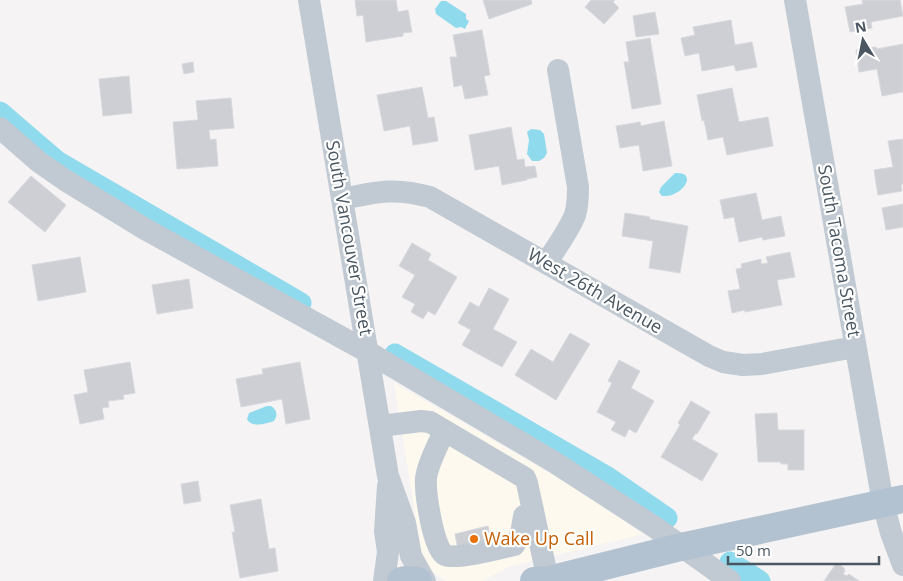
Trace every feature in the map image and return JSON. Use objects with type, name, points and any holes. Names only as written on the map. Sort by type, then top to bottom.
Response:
[{"type":"main road","points":[[543,581],[681,547],[893,501]]},
{"type":"main road","points":[[401,581],[418,581]]},
{"type":"street","name":"South Vancouver Street","points":[[309,0],[388,476],[405,523],[411,556],[425,581]]},
{"type":"street","name":"South Tacoma Street","points":[[796,0],[855,348],[893,501],[891,534],[903,565]]},
{"type":"street","points":[[546,263],[569,228],[575,213],[578,187],[558,70]]},
{"type":"street","points":[[0,128],[39,162],[65,180],[137,224],[368,352],[554,462],[730,581]]},
{"type":"street","name":"West 26th Avenue","points":[[342,199],[399,190],[430,197],[709,356],[723,362],[743,365],[762,364],[855,348]]},
{"type":"street","points":[[380,426],[421,421],[430,422],[525,478],[533,510],[543,581]]},
{"type":"street","points":[[444,431],[429,465],[426,478],[435,538],[439,550],[444,555],[453,557],[514,545],[521,534],[524,516],[533,510]]},
{"type":"street","name":"South Vancouver Street","points":[[384,581],[388,552],[385,531],[388,476]]},
{"type":"shaded area","points":[[394,383],[572,486],[643,534],[508,567],[483,581],[446,581],[431,571],[424,560],[420,545]]},
{"type":"water","points":[[441,1],[446,1],[466,14],[466,19],[469,21],[465,29],[461,27],[456,28],[436,14],[435,9]]},
{"type":"water","points":[[531,129],[540,130],[544,134],[547,153],[539,161],[532,161],[527,154],[529,140],[527,132]]},
{"type":"water","points":[[675,173],[682,173],[686,176],[685,184],[676,193],[670,196],[662,196],[659,192],[661,187]]},
{"type":"water","points":[[271,406],[276,411],[274,421],[259,424],[249,422],[247,419],[249,413]]},
{"type":"building","points":[[355,0],[396,0],[398,12],[408,10],[412,32],[403,33],[403,36],[366,42],[363,15],[357,16]]},
{"type":"building","points":[[483,0],[531,0],[532,4],[489,19]]},
{"type":"building","points":[[591,0],[615,0],[613,2],[619,8],[604,24],[585,7]]},
{"type":"building","points":[[862,0],[900,0],[903,16],[871,22],[872,28],[850,32],[845,7],[863,4]]},
{"type":"building","points":[[655,12],[659,34],[636,37],[633,16]]},
{"type":"building","points":[[731,20],[735,45],[752,42],[757,67],[736,71],[734,65],[702,71],[699,53],[685,56],[681,38],[695,35],[693,27]]},
{"type":"building","points":[[482,30],[490,75],[484,76],[488,95],[465,99],[462,85],[454,87],[450,57],[457,57],[453,35]]},
{"type":"building","points":[[650,38],[661,104],[632,109],[624,62],[629,62],[626,42]]},
{"type":"building","points":[[903,44],[903,92],[882,96],[877,69],[859,72],[856,50],[876,47],[877,49]]},
{"type":"building","points":[[193,62],[194,72],[184,74],[182,64]]},
{"type":"building","points":[[129,76],[132,113],[103,116],[99,79]]},
{"type":"building","points":[[422,87],[428,118],[434,117],[438,141],[413,145],[410,126],[384,131],[377,95]]},
{"type":"building","points":[[732,88],[739,122],[768,117],[773,146],[727,155],[723,137],[708,140],[697,95]]},
{"type":"building","points":[[231,98],[234,128],[209,130],[210,140],[216,139],[218,166],[177,169],[173,122],[198,120],[196,101]]},
{"type":"building","points":[[664,121],[672,166],[643,171],[639,145],[620,148],[616,126],[640,122],[641,126]]},
{"type":"building","points":[[511,127],[517,160],[524,159],[525,167],[535,166],[537,177],[502,185],[499,166],[475,170],[469,135]]},
{"type":"building","points":[[903,139],[902,191],[878,195],[874,170],[893,167],[888,141]]},
{"type":"building","points":[[31,176],[66,205],[45,232],[8,202]]},
{"type":"building","points":[[756,193],[762,220],[781,216],[785,236],[763,240],[762,237],[739,242],[734,217],[724,219],[720,200]]},
{"type":"building","points":[[903,204],[903,227],[886,230],[882,208]]},
{"type":"building","points":[[625,213],[688,226],[680,273],[649,268],[653,241],[622,236]]},
{"type":"building","points":[[412,243],[431,254],[428,260],[457,277],[435,315],[428,311],[423,319],[411,312],[415,304],[402,297],[415,275],[399,266]]},
{"type":"building","points":[[790,252],[795,277],[777,280],[782,305],[732,313],[728,291],[740,289],[736,269],[742,268],[741,264],[761,259],[761,264],[768,263],[766,257]]},
{"type":"building","points":[[80,257],[86,292],[38,301],[32,265]]},
{"type":"building","points":[[189,279],[193,308],[157,314],[152,285]]},
{"type":"building","points":[[489,288],[509,299],[493,329],[517,342],[502,367],[462,345],[471,330],[458,323],[470,302],[479,307]]},
{"type":"building","points":[[570,333],[590,344],[556,400],[515,375],[531,349],[553,362]]},
{"type":"building","points":[[619,360],[640,371],[631,388],[654,401],[636,433],[629,429],[625,437],[611,430],[616,422],[597,412],[612,383],[608,381]]},
{"type":"building","points":[[130,362],[135,393],[123,395],[124,399],[108,401],[109,407],[102,408],[104,419],[80,424],[74,395],[88,392],[84,370]]},
{"type":"building","points":[[300,362],[310,419],[286,424],[282,399],[241,407],[236,379],[263,374],[262,369]]},
{"type":"building","points":[[691,401],[710,412],[692,439],[718,454],[702,481],[661,457],[680,425],[678,423]]},
{"type":"building","points":[[777,413],[778,430],[804,430],[804,470],[788,470],[788,464],[781,464],[781,462],[758,462],[755,414]]},
{"type":"building","points":[[198,481],[201,501],[184,504],[181,484]]},
{"type":"building","points":[[261,499],[269,549],[275,548],[278,571],[240,578],[232,532],[235,532],[230,505]]},
{"type":"building","name":"Wake Up Call","points":[[488,526],[492,545],[458,550],[455,534]]},
{"type":"building","points":[[839,564],[844,568],[843,574],[847,576],[849,574],[859,581],[824,581],[835,565]]},
{"type":"waterway","points":[[0,112],[57,161],[301,303]]},
{"type":"waterway","points":[[395,354],[606,476],[667,518]]},
{"type":"waterway","points":[[730,562],[760,581]]},
{"type":"place","name":"Wake Up Call","points":[[474,539]]}]
